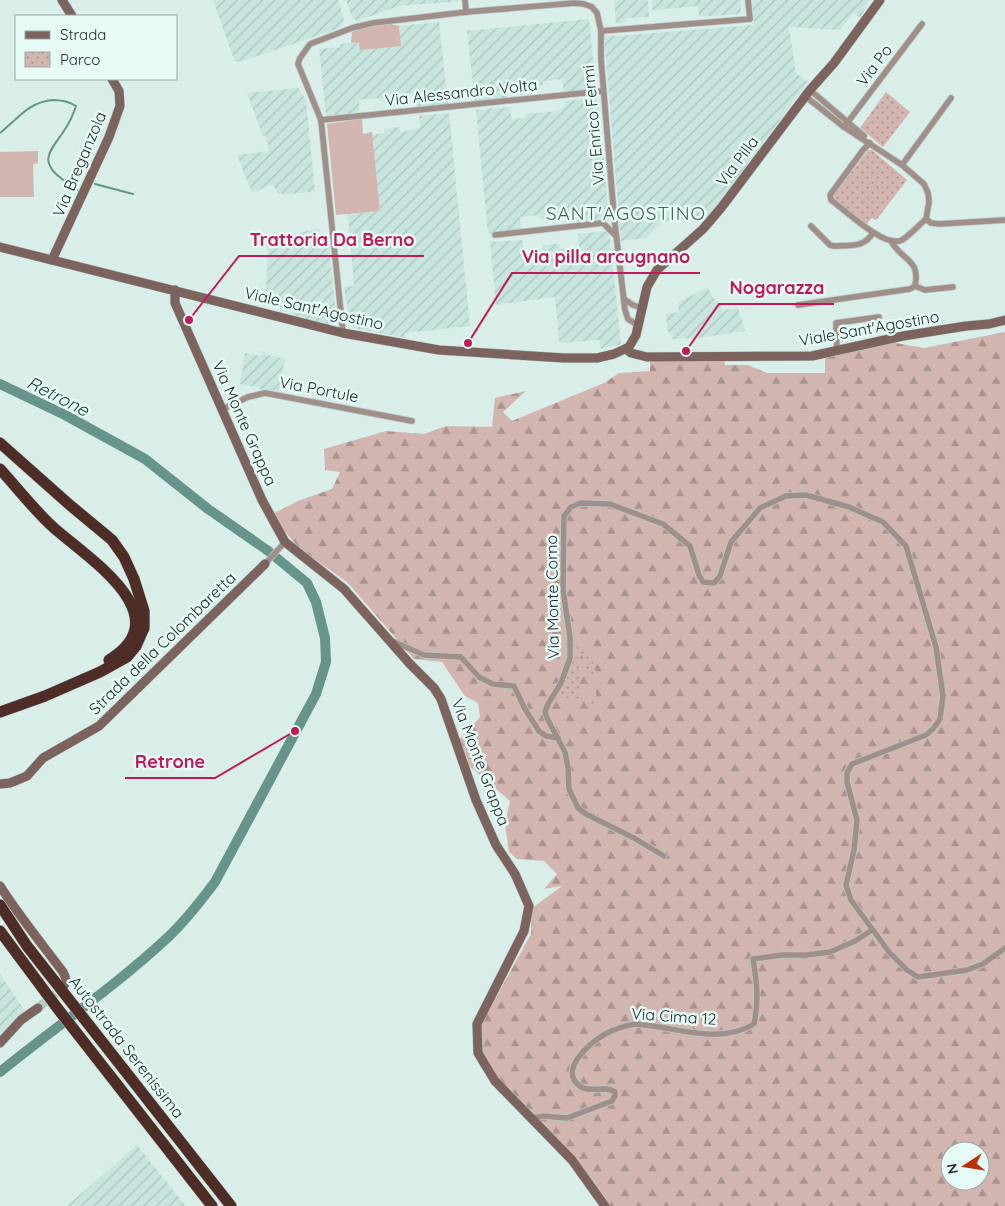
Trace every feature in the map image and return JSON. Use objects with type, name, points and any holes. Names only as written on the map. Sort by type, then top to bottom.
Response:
[{"type":"highway","points":[[0,712],[45,696],[100,672],[127,657],[136,646],[144,628],[144,611],[134,579],[124,557],[112,540],[1,445]]},
{"type":"highway","points":[[0,470],[52,527],[116,581],[132,605],[135,621],[129,641],[114,657],[66,681],[0,706]]},
{"type":"highway","name":"Autostrada Serenissima","points":[[0,906],[27,946],[231,1206]]},
{"type":"highway","name":"Autostrada Serenissima","points":[[0,931],[58,1009],[212,1206]]},
{"type":"street","points":[[62,0],[71,15]]},
{"type":"street","points":[[343,332],[321,120],[298,64],[300,58],[310,44],[352,28],[392,20],[466,12],[465,0]]},
{"type":"street","points":[[600,31],[750,19],[748,0]]},
{"type":"street","name":"Via Pilla","points":[[629,346],[640,317],[647,287],[657,270],[703,229],[808,93],[834,63],[880,0]]},
{"type":"street","name":"Via Enrico Fermi","points":[[466,12],[575,3],[592,7],[596,13],[600,31],[603,91],[616,236],[624,299],[627,317],[640,317]]},
{"type":"street","name":"Via Po","points":[[846,125],[922,24]]},
{"type":"street","name":"Via Breganzola","points":[[52,260],[109,137],[120,106],[119,91],[113,80]]},
{"type":"street","name":"Via Alessandro Volta","points":[[321,120],[603,91]]},
{"type":"street","points":[[808,93],[820,97],[846,125]]},
{"type":"street","points":[[808,93],[816,103],[902,165],[924,184],[929,202],[926,219],[930,224],[1005,220]]},
{"type":"street","points":[[816,103],[820,97]]},
{"type":"street","points":[[902,165],[951,98]]},
{"type":"street","points":[[870,143],[830,195],[831,200],[873,232],[892,241],[901,240],[926,219]]},
{"type":"street","points":[[495,235],[603,223],[616,236]]},
{"type":"street","points":[[811,226],[830,245],[834,246],[862,244],[867,241],[873,232]]},
{"type":"street","points":[[892,241],[895,248],[916,267],[915,286]]},
{"type":"street","name":"Viale Sant'Agostino","points":[[0,247],[343,332],[430,349],[508,356],[598,358],[614,354],[629,346],[647,358],[812,356],[838,352],[903,336],[1005,320]]},
{"type":"street","points":[[798,305],[905,291],[915,286],[926,290],[953,287]]},
{"type":"street","name":"Via Monte Grappa","points":[[175,290],[175,303],[283,545],[344,589],[441,698],[476,800],[496,845],[515,874],[529,906],[524,931],[477,1024],[478,1053],[495,1081],[572,1160],[606,1206]]},
{"type":"street","points":[[624,299],[633,305],[640,317]]},
{"type":"street","points":[[838,352],[836,323],[879,317]]},
{"type":"street","name":"Via Portule","points":[[223,409],[248,397],[265,394],[412,421]]},
{"type":"street","name":"Via Monte Corno","points":[[664,856],[578,808],[569,789],[565,752],[545,712],[561,683],[570,658],[570,637],[563,589],[564,516],[571,507],[581,503],[610,504],[663,524],[690,546],[699,575],[703,582],[709,584],[714,583],[720,576],[731,542],[760,508],[786,496],[806,495],[848,507],[883,522],[906,546],[936,647],[943,696],[940,719],[926,735],[852,764],[847,773],[847,782],[857,820],[854,850],[846,885],[851,900],[872,930],[907,970],[918,977],[968,970],[983,964],[1005,948]]},
{"type":"street","points":[[265,564],[283,545]]},
{"type":"street","name":"Strada della Colombaretta","points":[[0,784],[10,783],[27,776],[43,758],[99,726],[265,564]]},
{"type":"street","points":[[387,638],[424,655],[461,657],[479,677],[493,684],[514,686],[525,709],[539,731],[546,736],[558,738]]},
{"type":"street","points":[[0,886],[15,910],[27,923],[63,972],[66,978],[64,986]]},
{"type":"street","name":"Via Cima 12","points":[[531,1119],[543,1116],[568,1118],[612,1102],[615,1092],[611,1089],[590,1090],[582,1087],[575,1082],[573,1074],[574,1064],[591,1044],[606,1033],[622,1026],[634,1024],[712,1034],[743,1031],[754,1024],[757,1009],[758,989],[754,959],[830,952],[855,941],[872,930]]},
{"type":"street","points":[[0,1043],[21,1020],[38,1008]]},
{"type":"shaded area","points":[[213,0],[338,0],[344,20],[339,28],[246,60],[235,62]]},
{"type":"shaded area","points":[[346,0],[459,1],[399,6],[357,21],[352,17]]},
{"type":"shaded area","points":[[614,0],[648,0],[649,17],[626,18],[626,22],[616,23]]},
{"type":"shaded area","points":[[652,0],[741,0],[741,11],[739,14],[699,17],[698,6],[652,10]]},
{"type":"shaded area","points":[[752,0],[870,0],[860,18],[854,12],[840,30],[789,27],[796,73],[808,82],[709,216],[663,222],[646,238],[621,241],[604,37],[754,25]]},
{"type":"shaded area","points":[[589,19],[596,89],[564,93],[562,79],[543,81],[543,85],[536,86],[526,87],[526,83],[507,85],[508,98],[475,101],[467,31]]},
{"type":"shaded area","points":[[439,22],[448,104],[416,107],[413,94],[395,96],[395,100],[379,101],[378,98],[359,100],[359,113],[326,116],[319,49],[341,47],[340,44],[359,42],[361,50],[401,45],[399,26]]},
{"type":"shaded area","points":[[298,88],[306,100],[315,191],[283,195],[282,193],[278,194],[273,184],[252,193],[237,155],[269,151],[266,135],[263,136],[247,93]]},
{"type":"shaded area","points":[[597,97],[609,221],[578,225],[576,211],[557,213],[557,217],[540,219],[539,215],[528,216],[520,217],[521,230],[488,234],[476,110],[510,107],[512,120],[526,117],[526,114],[558,111],[565,107],[565,101]]},
{"type":"shaded area","points":[[449,113],[470,326],[405,333],[406,338],[353,327],[349,318],[344,287],[354,286],[348,214],[380,210],[372,135],[384,133],[384,129],[400,127],[400,132],[413,130],[420,127],[419,116]]},
{"type":"shaded area","points":[[318,228],[319,240],[324,245],[329,245],[336,315],[334,322],[328,325],[293,316],[291,309],[265,303],[268,247],[266,242]]},
{"type":"shaded area","points":[[609,231],[621,344],[601,349],[599,340],[563,343],[559,340],[555,297],[496,305],[490,242],[522,240],[524,253],[543,251],[543,245],[559,244],[560,249],[579,248],[578,234]]},
{"type":"shaded area","points":[[708,288],[712,297],[723,310],[738,308],[745,331],[697,338],[672,339],[667,330],[666,314],[679,312],[678,303]]},
{"type":"shaded area","points":[[262,351],[265,354],[285,359],[279,391],[258,389],[258,387],[240,384],[245,353],[260,356],[260,362]]},
{"type":"shaded area","points":[[0,974],[25,1011],[0,1037]]},
{"type":"shaded area","points":[[137,1145],[186,1206],[67,1206],[121,1159]]},
{"type":"green space","points":[[391,24],[399,26],[401,46],[360,50],[359,42],[351,43],[352,32]]},
{"type":"green space","points":[[886,92],[910,112],[883,147],[860,128]]},
{"type":"green space","points":[[362,119],[363,134],[372,132],[380,211],[336,215],[327,124]]},
{"type":"green space","points":[[868,150],[872,150],[907,180],[877,219],[872,218],[866,225],[834,199],[833,196]]},
{"type":"green space","points":[[38,151],[38,163],[33,164],[34,197],[0,197],[0,152]]},
{"type":"green space","points":[[1005,332],[1005,1206],[609,1206],[573,1157],[498,1080],[480,1052],[480,1026],[531,934],[531,909],[562,886],[544,889],[557,874],[544,861],[517,859],[509,852],[505,824],[510,801],[467,764],[459,740],[480,717],[478,703],[465,696],[442,662],[414,659],[347,582],[299,548],[271,515],[298,501],[332,489],[340,472],[325,470],[324,449],[386,431],[424,434],[446,426],[492,427],[495,398],[526,391],[503,412],[512,421],[604,383],[619,373],[650,371],[650,360],[724,357],[725,365],[748,365],[767,373],[825,373],[825,354],[890,342],[924,348]]},
{"type":"green space","points":[[577,647],[590,655],[593,662],[597,689],[595,704],[555,696],[575,655],[581,665],[580,695],[584,696],[584,698],[593,699],[594,692],[596,692],[595,679],[588,678],[583,657],[575,649]]},
{"type":"waterway","points":[[0,133],[24,112],[44,101],[56,100],[76,106],[68,124],[53,146],[48,162],[55,173],[77,190]]},
{"type":"waterway","points":[[95,184],[133,194]]},
{"type":"waterway","name":"Retrone","points":[[0,384],[65,415],[145,459],[208,509],[267,550],[307,583],[316,602],[325,638],[326,662],[316,694],[215,882],[198,905],[145,958],[0,1072]]},
{"type":"tunnel","points":[[38,1008],[64,986]]},
{"type":"place","name":"Trattoria Da Berno","points":[[189,320]]},
{"type":"place","name":"Via pilla arcugnano","points":[[468,343]]},
{"type":"place","name":"Nogarazza","points":[[686,351]]},
{"type":"place","name":"Retrone","points":[[295,731]]},
{"type":"district","name":"SANT'AGOSTINO","points":[[626,213]]}]
